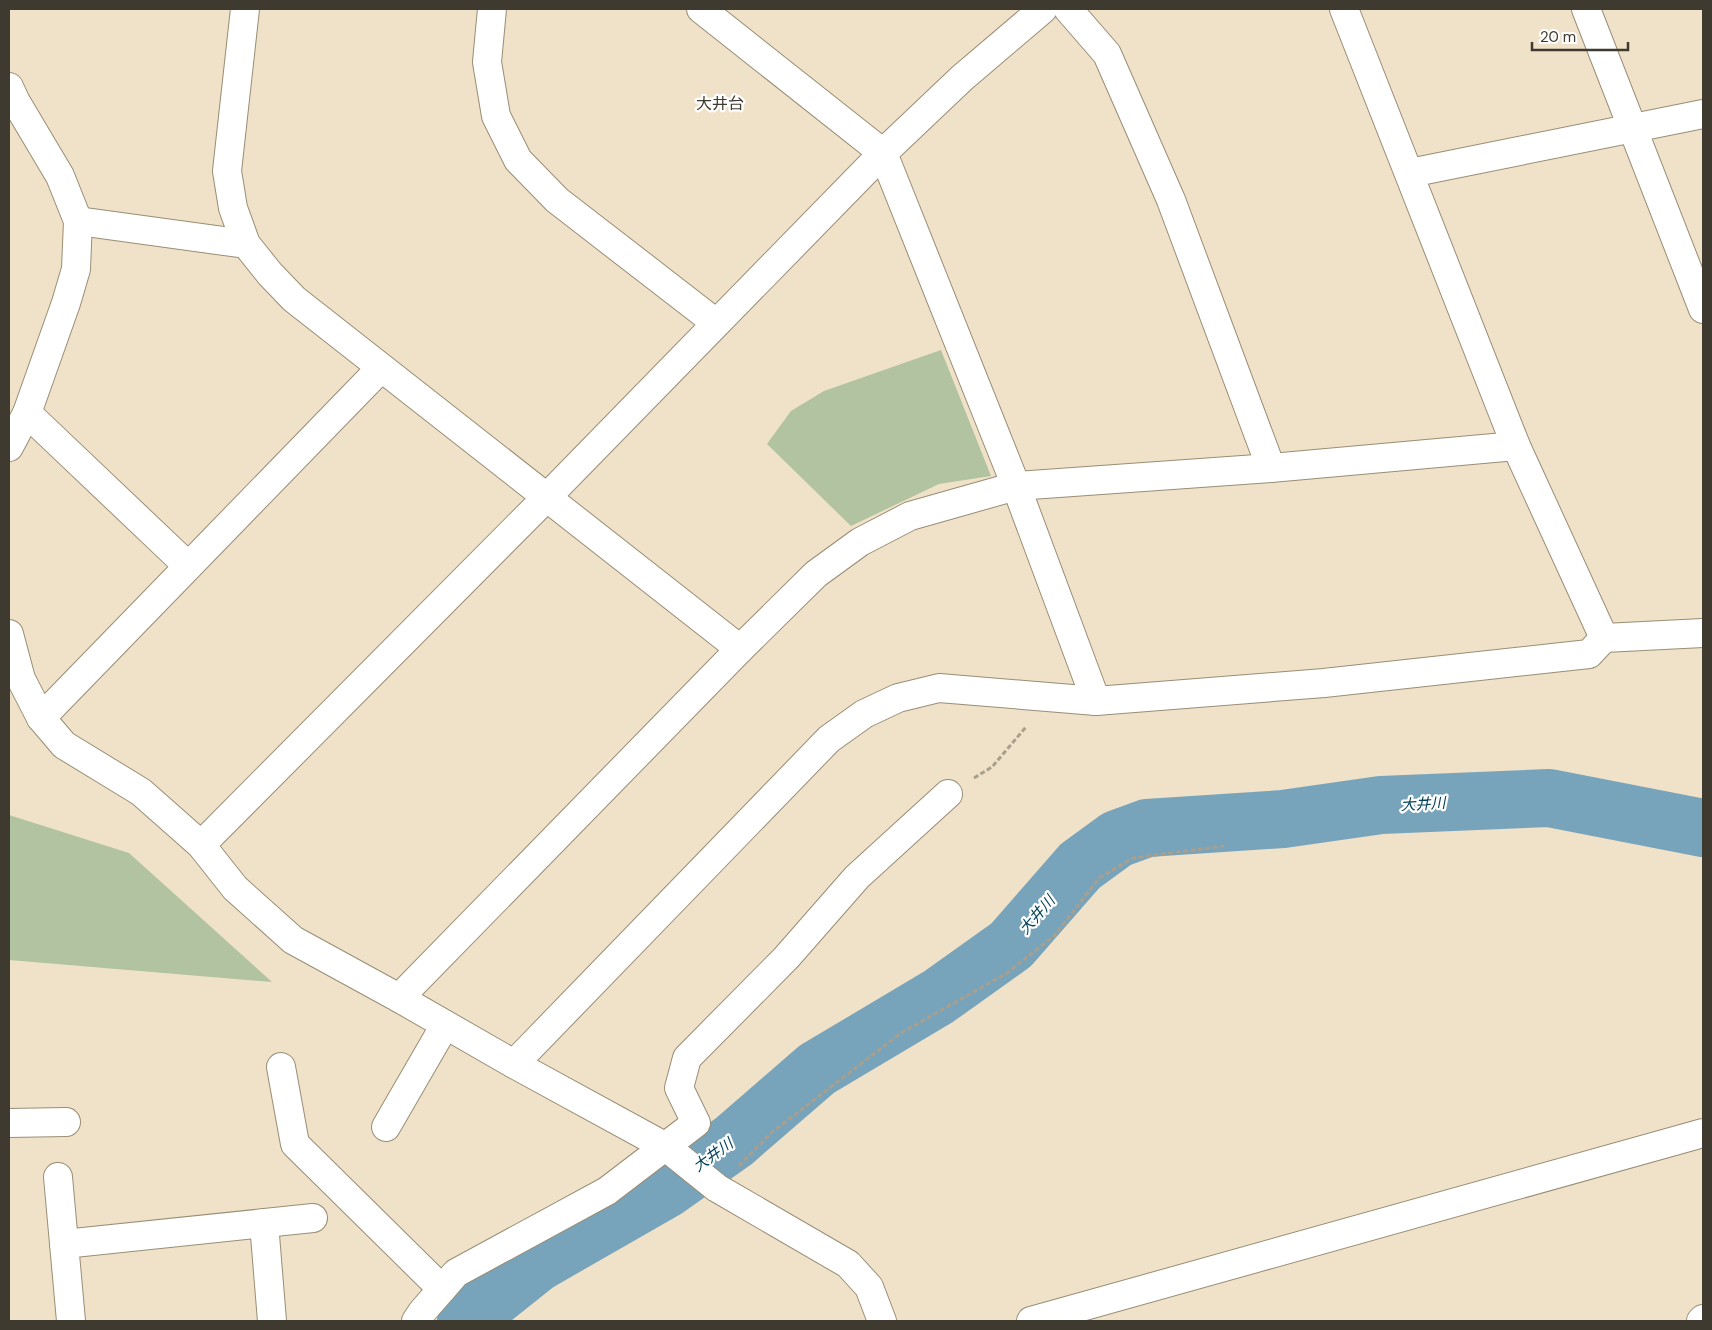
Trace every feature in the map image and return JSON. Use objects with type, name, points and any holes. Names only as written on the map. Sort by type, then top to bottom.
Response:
[{"type":"street","points":[[245,9],[227,171],[233,208],[246,244],[270,274],[294,299],[740,649]]},
{"type":"street","points":[[492,9],[487,62],[496,116],[518,160],[557,200],[716,324]]},
{"type":"street","points":[[701,9],[883,153],[1016,486],[1096,701]]},
{"type":"street","points":[[201,845],[547,497],[883,153],[962,78],[1043,9]]},
{"type":"street","points":[[1068,9],[1107,54],[1171,200],[1271,468]]},
{"type":"street","points":[[1344,9],[1516,446],[1604,638]]},
{"type":"street","points":[[1586,9],[1703,309]]},
{"type":"street","points":[[9,87],[60,176],[78,221],[76,269],[66,303],[27,413],[9,447]]},
{"type":"street","points":[[1410,173],[1703,114]]},
{"type":"street","points":[[78,221],[246,244]]},
{"type":"street","points":[[41,718],[381,368]]},
{"type":"street","points":[[27,413],[188,566]]},
{"type":"street","points":[[399,998],[740,649],[816,574],[860,542],[910,516],[1016,486],[1271,468],[1516,446]]},
{"type":"street","points":[[514,1064],[829,739],[864,714],[898,698],[939,688],[1096,701],[1324,683],[1590,654],[1604,638],[1703,633]]},
{"type":"street","points":[[9,634],[21,679],[41,718],[64,745],[140,792],[201,845],[235,888],[293,940],[666,1147],[717,1188],[848,1264],[869,1287],[882,1321]]},
{"type":"street","points":[[416,1321],[456,1273],[607,1191],[696,1123],[679,1088],[687,1058],[786,958],[857,877],[948,794]]},
{"type":"street","points":[[386,1127],[445,1025]]},
{"type":"street","points":[[281,1067],[294,1144],[442,1289]]},
{"type":"street","points":[[9,1123],[66,1122]]},
{"type":"street","points":[[1031,1321],[1703,1133]]},
{"type":"street","points":[[58,1177],[71,1321]]},
{"type":"street","points":[[64,1244],[313,1218]]},
{"type":"street","points":[[264,1223],[272,1321]]},
{"type":"path","points":[[948,794],[992,767],[1036,716],[1041,696]]},
{"type":"path","points":[[717,1188],[771,1133],[900,1034],[1007,973],[1055,935],[1098,878],[1133,858],[1224,846]]},
{"type":"green space","points":[[941,350],[991,476],[939,484],[851,526],[767,444],[791,411],[824,391]]},
{"type":"green space","points":[[9,815],[129,853],[272,982],[9,960]]},
{"type":"waterway","name":"大井川","points":[[466,1321],[537,1263],[666,1189],[734,1141],[817,1069],[938,997],[1011,945],[1080,866],[1117,839],[1147,828],[1283,819],[1381,805],[1549,798],[1703,828]]},
{"type":"district","name":"大井台","points":[[720,103]]}]
